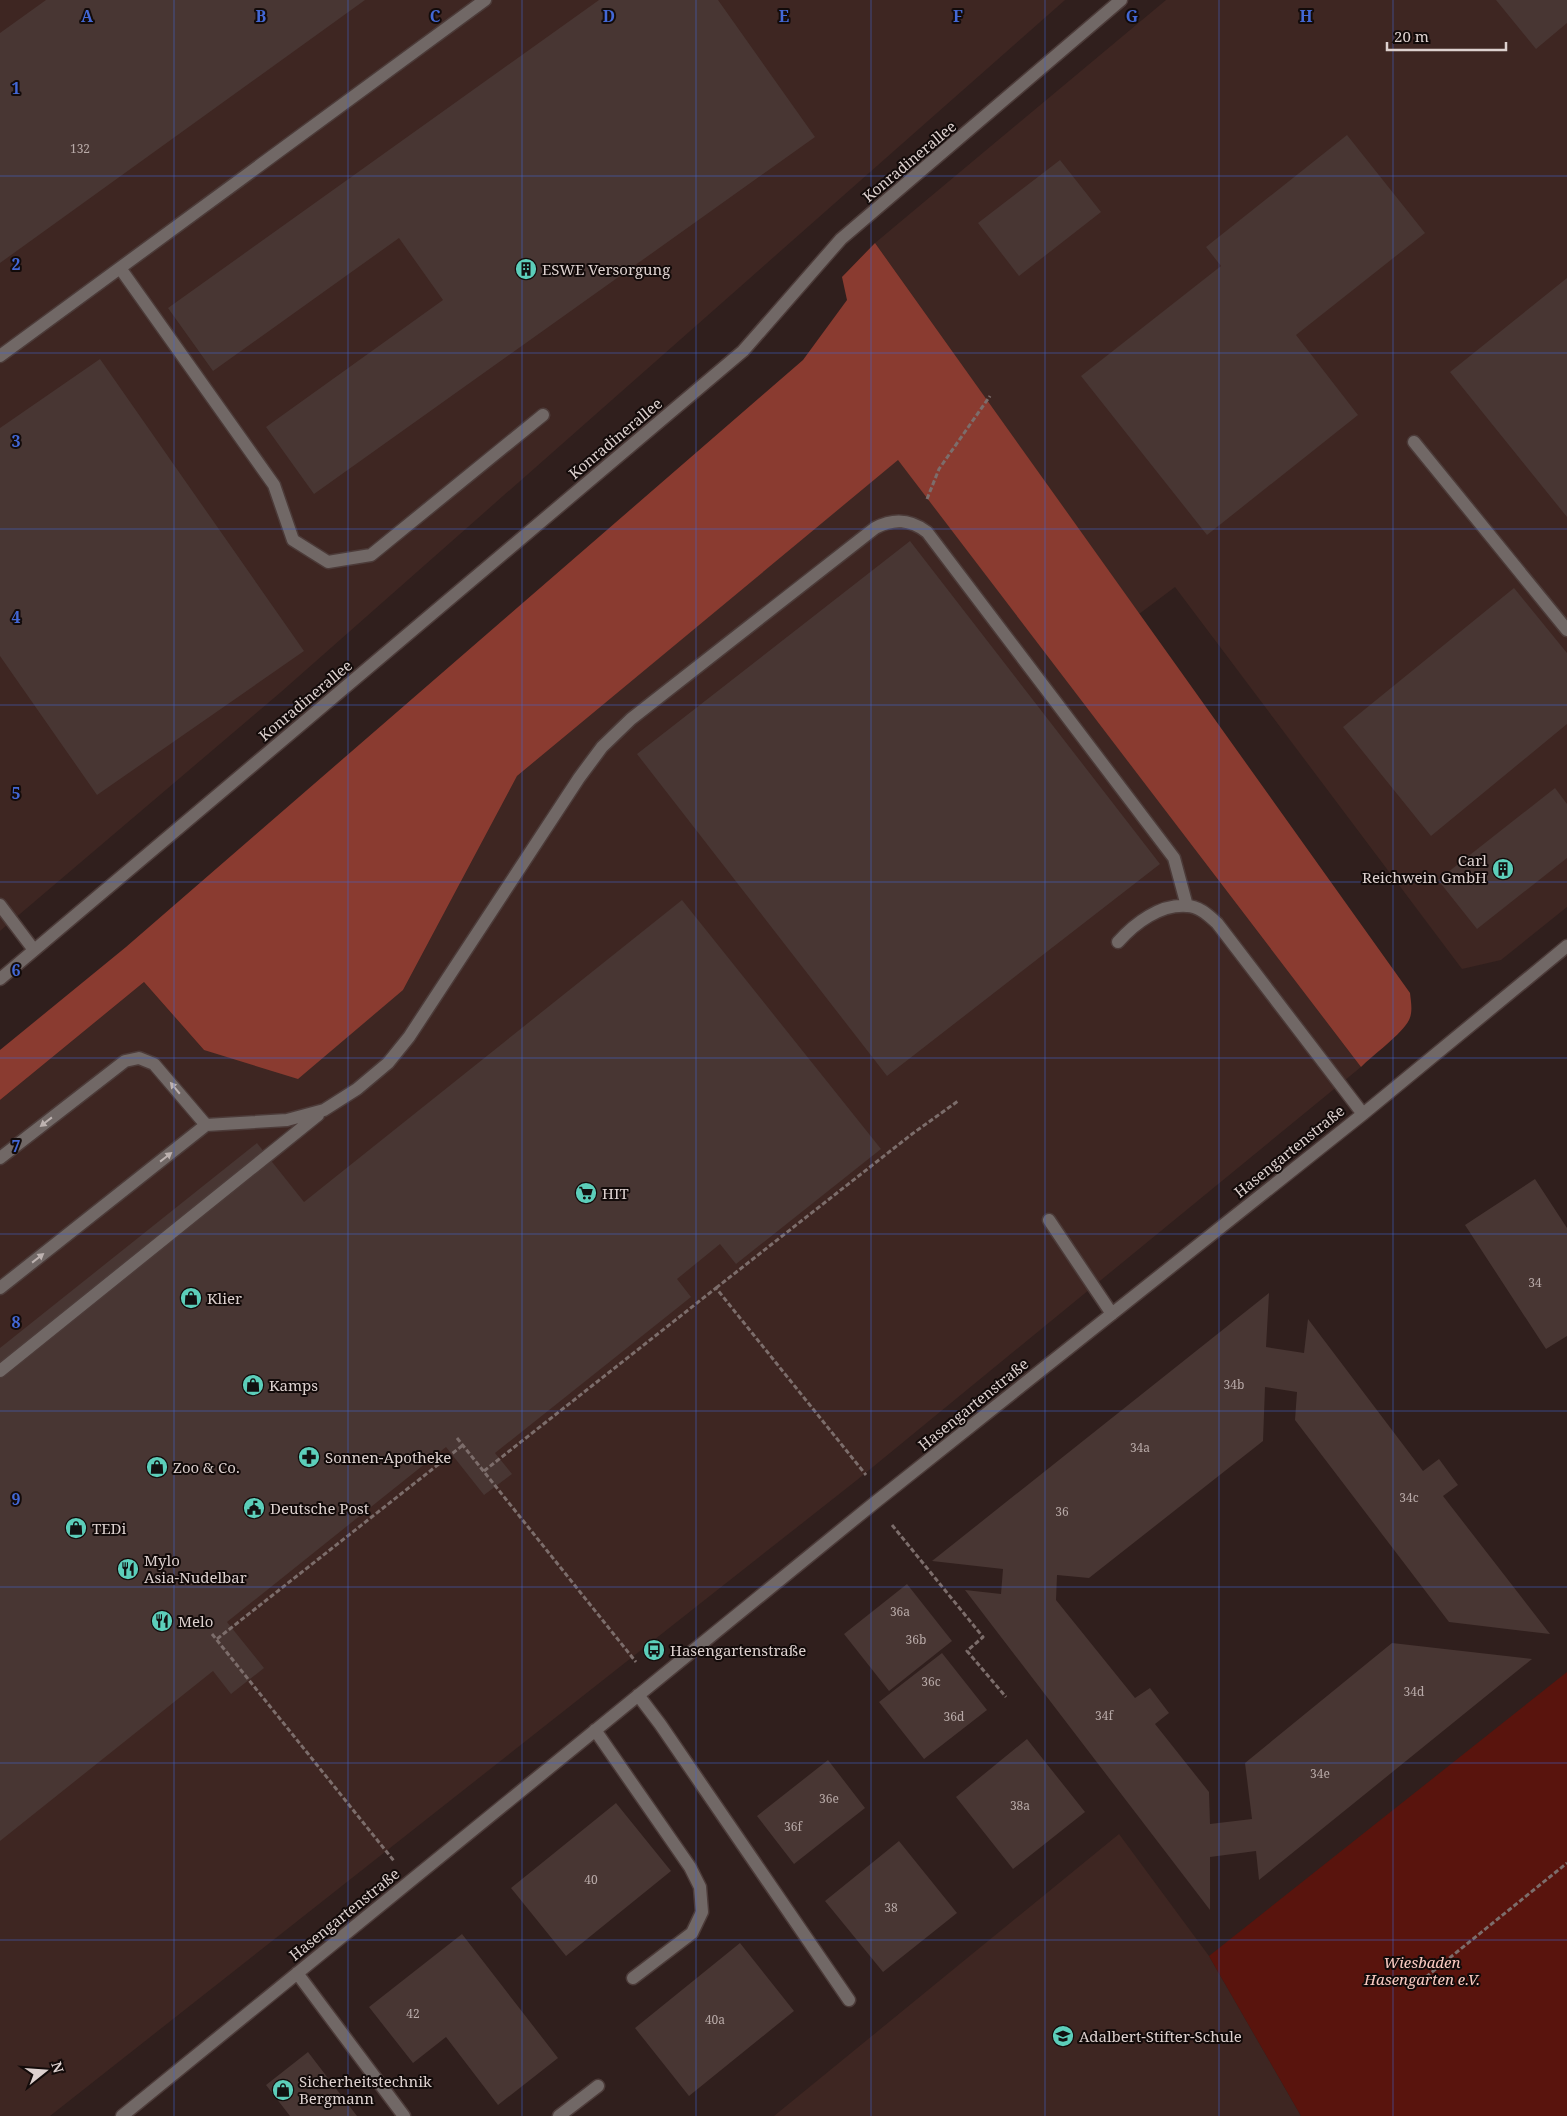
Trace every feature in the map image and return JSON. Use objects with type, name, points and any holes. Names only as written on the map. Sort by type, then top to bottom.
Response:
[{"type":"street","points":[[0,356],[485,0]]},
{"type":"street","name":"Konradinerallee","points":[[0,979],[743,351],[841,239],[950,148],[1121,0]]},
{"type":"street","points":[[120,268],[274,485],[294,540],[328,562],[371,554],[543,415]]},
{"type":"street","points":[[1414,442],[1567,630]]},
{"type":"street","points":[[0,1371],[324,1110],[357,1089],[388,1063],[409,1037],[574,786],[602,747],[631,719],[875,528],[886,522],[902,521],[917,524],[928,532],[1174,858],[1187,906]]},
{"type":"street","points":[[0,905],[34,950]]},
{"type":"street","points":[[1118,942],[1129,930],[1156,912],[1187,906],[1199,909],[1217,924],[1363,1114]]},
{"type":"street","name":"Hasengartenstraße","points":[[122,2116],[878,1500],[1363,1114],[1567,946]]},
{"type":"street","points":[[0,1158],[124,1061],[140,1058],[154,1064],[206,1125]]},
{"type":"street","points":[[0,1288],[206,1125],[287,1120],[324,1110]]},
{"type":"street","points":[[1049,1220],[1112,1314]]},
{"type":"street","points":[[638,1695],[660,1724],[849,2000]]},
{"type":"street","points":[[595,1730],[690,1866],[700,1887],[702,1912],[692,1933],[633,1978]]},
{"type":"street","points":[[297,1973],[404,2116]]},
{"type":"street","points":[[559,2116],[598,2086]]},
{"type":"path","points":[[917,524],[939,469],[990,396]]},
{"type":"path","points":[[484,1471],[912,1134],[958,1101]]},
{"type":"path","points":[[716,1288],[982,1637],[967,1651],[1006,1697]]},
{"type":"path","points":[[457,1438],[653,1683]]},
{"type":"path","points":[[217,1639],[463,1445]]},
{"type":"path","points":[[212,1634],[410,1881]]},
{"type":"path","points":[[1426,1977],[1567,1863]]},
{"type":"shaded area","points":[[0,0],[1065,0],[281,692],[0,931]]},
{"type":"shaded area","points":[[1166,0],[1567,0],[1567,907],[1501,960],[1462,969],[1175,587],[1139,614],[875,243]]},
{"type":"shaded area","points":[[875,243],[1410,993],[1411,1014],[1409,1020],[1394,1038],[1361,1067],[898,460],[517,776],[403,990],[298,1079],[204,1050],[144,982],[0,1100],[0,1050],[126,947],[803,360],[847,300],[842,277]]},
{"type":"shaded area","points":[[898,459],[1361,1067],[857,1480],[50,2116],[0,2116],[0,1100],[144,982],[204,1050],[403,990],[517,776]]},
{"type":"shaded area","name":"Adalbert-Stifter-Schule","points":[[1119,1834],[1209,1956],[1301,2116],[774,2116]]},
{"type":"green space","name":"Wiesbaden Hasengarten e.V.","points":[[1567,1672],[1567,2116],[1301,2116],[1209,1956]]},
{"type":"building","points":[[46,0],[365,0],[0,263],[0,33]]},
{"type":"building","name":"ESWE Versorgung","points":[[599,0],[718,0],[815,137],[314,494],[266,427],[443,300],[399,238],[213,371],[168,308]]},
{"type":"building","points":[[1496,0],[1567,0],[1567,23],[1536,49]]},
{"type":"building","points":[[1347,135],[1425,233],[1296,335],[1358,415],[1207,535],[1081,376],[1221,266],[1206,247]]},
{"type":"building","points":[[1060,160],[1101,212],[1019,276],[978,223]]},
{"type":"building","points":[[1567,278],[1567,517],[1450,372]]},
{"type":"building","points":[[100,359],[304,651],[97,795],[0,656],[0,428]]},
{"type":"building","points":[[910,541],[1160,864],[887,1076],[637,754]]},
{"type":"building","points":[[1514,588],[1567,653],[1567,724],[1431,836],[1343,727]]},
{"type":"building","name":"Carl Reichwein GmbH","points":[[1555,788],[1567,804],[1567,858],[1477,929],[1438,880]]},
{"type":"building","points":[[682,900],[881,1149],[736,1264],[720,1244],[677,1279],[691,1297],[495,1453],[512,1474],[484,1495],[446,1447],[227,1622],[264,1668],[231,1694],[213,1671],[0,1841],[0,1348],[257,1143],[304,1202]]},
{"type":"building","points":[[1535,1179],[1567,1228],[1567,1336],[1546,1349],[1465,1225]]},
{"type":"building","points":[[1269,1293],[1266,1347],[1304,1353],[1308,1319],[1423,1471],[1439,1459],[1458,1485],[1443,1496],[1550,1634],[1449,1622],[1295,1420],[1297,1392],[1265,1387],[1263,1441],[1089,1578],[1057,1575],[1056,1600],[1135,1698],[1150,1688],[1169,1713],[1155,1724],[1209,1792],[1210,1824],[1252,1819],[1245,1763],[1392,1643],[1532,1659],[1259,1880],[1256,1851],[1210,1857],[1210,1910],[965,1590],[1001,1594],[1003,1569],[932,1561]]},
{"type":"building","points":[[907,1584],[952,1641],[889,1691],[844,1634]]},
{"type":"building","points":[[942,1653],[987,1710],[924,1759],[879,1702]]},
{"type":"building","points":[[1027,1739],[1085,1812],[1013,1869],[956,1797]]},
{"type":"building","points":[[828,1760],[865,1808],[794,1864],[757,1816]]},
{"type":"building","points":[[616,1803],[671,1871],[566,1956],[511,1888]]},
{"type":"building","points":[[899,1841],[957,1913],[883,1972],[825,1901]]},
{"type":"building","points":[[462,1934],[558,2058],[498,2105],[446,2037],[413,2063],[369,2007]]},
{"type":"building","points":[[740,1943],[794,2011],[689,2096],[635,2028]]},
{"type":"building","points":[[308,2052],[357,2116],[290,2116],[266,2085]]},
{"type":"place","name":"ESWE Versorgung","points":[[526,269]]},
{"type":"place","name":"Carl Reichwein GmbH","points":[[1503,869]]},
{"type":"place","name":"HIT","points":[[586,1193]]},
{"type":"place","name":"Klier","points":[[191,1298]]},
{"type":"place","name":"Kamps","points":[[253,1385]]},
{"type":"place","name":"Sonnen-Apotheke","points":[[309,1457]]},
{"type":"place","name":"Zoo & Co.","points":[[157,1467]]},
{"type":"place","name":"Deutsche Post","points":[[254,1508]]},
{"type":"place","name":"TEDi","points":[[76,1528]]},
{"type":"place","name":"Mylo Asia-Nudelbar","points":[[128,1569]]},
{"type":"place","name":"Melo","points":[[162,1621]]},
{"type":"place","name":"Hasengartenstraße","points":[[654,1650]]},
{"type":"place","name":"Adalbert-Stifter-Schule","points":[[1063,2036]]},
{"type":"place","name":"Sicherheitstechnik Bergmann","points":[[283,2090]]}]
